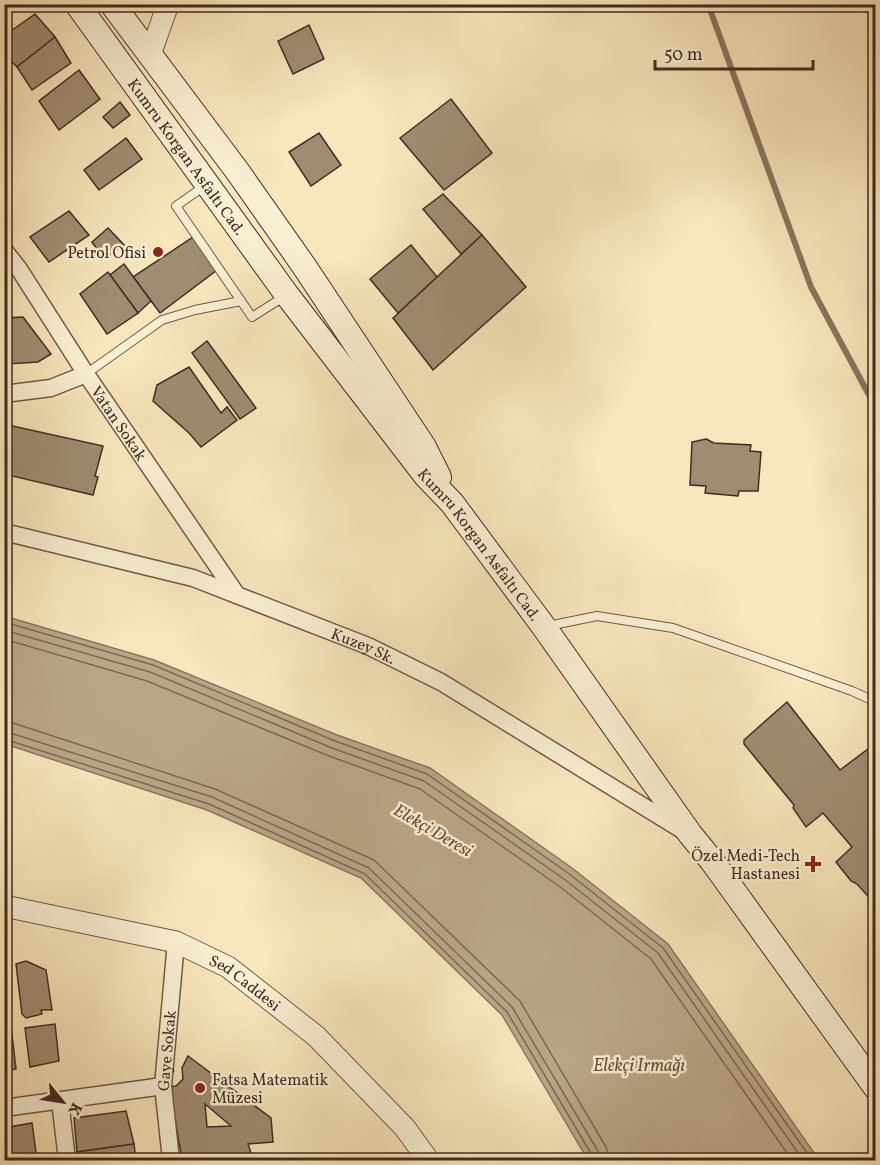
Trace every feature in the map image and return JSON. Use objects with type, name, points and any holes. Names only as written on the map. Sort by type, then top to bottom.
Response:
[{"type":"main road","name":"Kumru Korgan Asfaltı Cad.","points":[[77,4],[286,295],[426,476],[452,503],[544,627],[690,834],[869,1075]]},
{"type":"main road","points":[[112,4],[238,172],[310,275],[424,447],[452,503]]},
{"type":"street","points":[[150,55],[168,4]]},
{"type":"street","name":"Vatan Sokak","points":[[4,250],[237,595]]},
{"type":"street","points":[[4,394],[51,388],[87,374]]},
{"type":"street","name":"Kuzey Sk.","points":[[4,532],[193,578],[368,646],[441,682],[690,834]]},
{"type":"street","name":"Sed Caddesi","points":[[4,906],[176,942],[228,968],[316,1036],[405,1128],[428,1161]]},
{"type":"street","name":"Gaye Sokak","points":[[171,1161],[163,1086],[176,942]]},
{"type":"street","points":[[4,1108],[163,1086]]},
{"type":"street","points":[[60,1101],[67,1161]]},
{"type":"lane","points":[[206,185],[176,206],[252,317],[286,295]]},
{"type":"lane","points":[[87,374],[162,320],[195,310],[241,301]]},
{"type":"lane","points":[[544,627],[597,616],[673,628],[852,691],[876,702]]},
{"type":"water","name":"Elekçi Irmağı","points":[[4,616],[154,660],[337,735],[430,768],[572,868],[668,944],[819,1160],[588,1160],[502,1015],[361,878],[207,810],[5,744]]},
{"type":"building","points":[[861,4],[876,4],[876,24]]},
{"type":"building","points":[[35,14],[55,37],[17,67],[4,54],[4,36]]},
{"type":"building","points":[[309,25],[324,59],[293,74],[278,41]]},
{"type":"building","points":[[55,37],[71,63],[32,90],[17,67]]},
{"type":"building","points":[[79,70],[100,99],[59,130],[39,101]]},
{"type":"building","points":[[451,99],[492,153],[444,190],[400,138]]},
{"type":"building","points":[[120,102],[130,115],[113,128],[103,117]]},
{"type":"building","points":[[319,133],[341,165],[311,186],[289,152]]},
{"type":"building","points":[[126,138],[142,159],[99,190],[84,170]]},
{"type":"building","points":[[443,194],[482,235],[461,254],[423,209]]},
{"type":"building","points":[[69,211],[89,235],[49,262],[30,237]]},
{"type":"building","points":[[108,228],[124,245],[104,259],[92,242]]},
{"type":"building","points":[[196,235],[217,270],[160,313],[133,277]]},
{"type":"building","points":[[482,235],[526,287],[433,370],[393,318]]},
{"type":"building","points":[[411,245],[437,277],[398,313],[370,279]]},
{"type":"building","points":[[124,264],[151,301],[138,313],[110,275]]},
{"type":"building","points":[[108,272],[138,313],[107,334],[80,294]]},
{"type":"building","points":[[23,317],[51,354],[38,362],[7,364],[4,318]]},
{"type":"building","points":[[4,331],[7,364],[4,364]]},
{"type":"building","points":[[207,341],[256,408],[240,419],[192,353]]},
{"type":"building","points":[[189,367],[221,413],[227,407],[237,420],[201,447],[189,433],[153,401],[157,385]]},
{"type":"building","points":[[8,425],[103,446],[95,476],[98,477],[93,495],[4,474],[4,451]]},
{"type":"building","points":[[706,439],[714,443],[751,445],[750,451],[761,452],[758,491],[739,491],[738,496],[705,493],[706,486],[690,485],[692,442]]},
{"type":"building","points":[[787,702],[840,770],[876,743],[876,905],[857,884],[851,881],[836,862],[852,847],[823,813],[806,827],[793,808],[794,805],[744,744],[744,740]]},
{"type":"building","points":[[26,961],[46,970],[52,1010],[41,1010],[42,1014],[26,1018],[22,1014],[16,964]]},
{"type":"building","points":[[55,1024],[59,1061],[30,1067],[25,1028]]},
{"type":"building","points":[[11,1026],[16,1069],[4,1071],[4,1027]]},
{"type":"building","points":[[188,1056],[271,1118],[273,1142],[248,1144],[251,1153],[206,1160],[190,1160],[181,1153],[169,1087],[176,1086],[183,1079],[182,1068]],"holes":[[[205,1104],[231,1126],[207,1127]]]},
{"type":"building","points":[[126,1111],[134,1144],[77,1152],[74,1118]]},
{"type":"building","points":[[32,1123],[37,1160],[4,1160],[4,1128]]},
{"type":"building","points":[[134,1144],[136,1160],[78,1160],[77,1152]]},
{"type":"waterway","points":[[708,4],[811,287],[876,408]]},
{"type":"place","name":"Petrol Ofisi","points":[[158,252]]},
{"type":"place","name":"Özel Medi-Tech Hastanesi","points":[[813,864]]},
{"type":"place","name":"Fatsa Matematik Müzesi","points":[[200,1088]]},
{"type":"water label","name":"Elekçi Deresi","points":[[433,830]]}]
